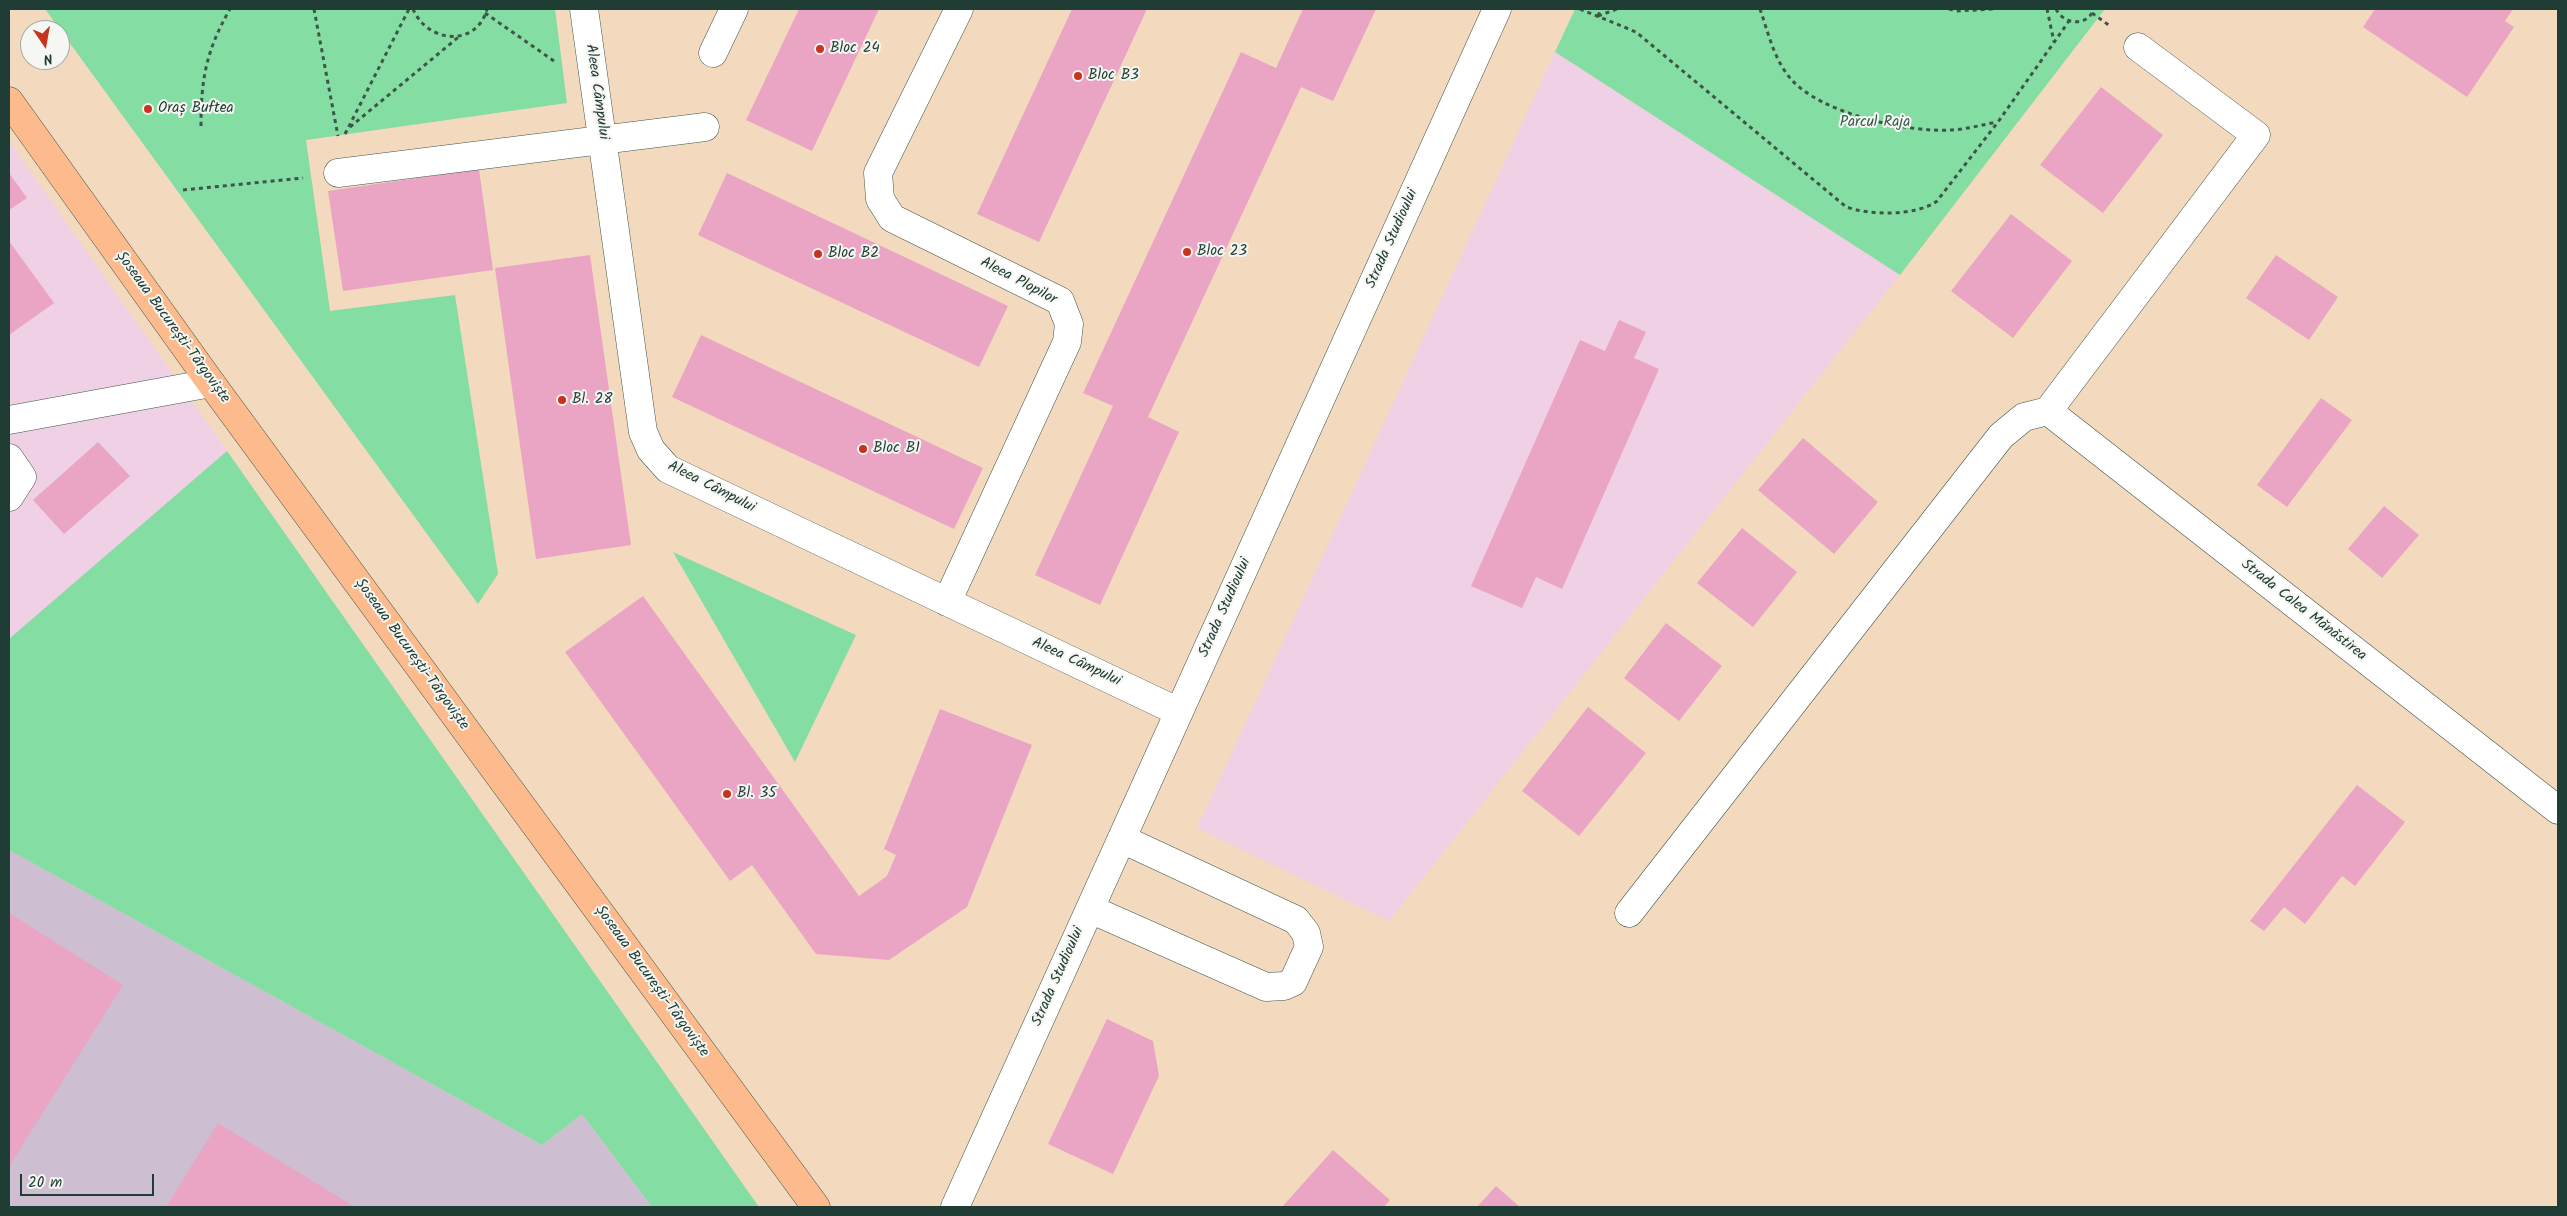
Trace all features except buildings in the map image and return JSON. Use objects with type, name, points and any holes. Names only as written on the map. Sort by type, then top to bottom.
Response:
[{"type":"main road","name":"Șoseaua București-Târgoviște","points":[[9,101],[211,383],[816,1207]]},
{"type":"street","name":"Aleea Câmpului","points":[[584,9],[643,432],[651,450],[668,469],[1180,712]]},
{"type":"street","points":[[713,53],[734,9]]},
{"type":"street","name":"Aleea Plopilor","points":[[947,602],[1067,342],[1069,324],[1060,301],[892,218],[880,199],[878,173],[959,9]]},
{"type":"street","name":"Strada Studioului","points":[[955,1207],[1497,9]]},
{"type":"street","points":[[1629,913],[2001,436],[2024,417],[2048,411],[2256,135],[2138,47]]},
{"type":"street","points":[[335,174],[705,127]]},
{"type":"street","points":[[9,420],[211,383]]},
{"type":"street","name":"Strada Calea Mănăstirea","points":[[2048,411],[2558,810]]},
{"type":"street","points":[[9,458],[22,477],[9,497]]},
{"type":"street","points":[[1090,910],[1266,987],[1284,986],[1293,982],[1309,947],[1306,933],[1296,920],[1122,839]]},
{"type":"path","points":[[200,126],[201,85],[213,42],[230,9]]},
{"type":"path","points":[[314,9],[340,147]]},
{"type":"path","points":[[183,190],[335,174],[340,147],[348,129],[411,9],[418,20],[430,31],[445,36],[461,35]]},
{"type":"path","points":[[348,129],[461,35],[476,27],[487,9]]},
{"type":"path","points":[[1580,9],[1636,32],[1798,169],[1845,206],[1854,210],[1914,212],[1931,206],[1998,122],[2069,21]]},
{"type":"path","points":[[1598,16],[1601,9]]},
{"type":"path","points":[[1598,16],[1617,9]]},
{"type":"path","points":[[1760,9],[1777,57],[1789,78],[1806,94],[1858,115],[1917,128],[1951,130],[1998,122]]},
{"type":"path","points":[[1949,9],[1956,11],[1995,9]]},
{"type":"path","points":[[2047,9],[2054,43]]},
{"type":"path","points":[[2056,9],[2063,18],[2069,21],[2082,21],[2094,9]]},
{"type":"path","points":[[485,14],[595,90]]},
{"type":"shaded area","points":[[1555,52],[1900,275],[1389,921],[1197,828]]},
{"type":"shaded area","points":[[9,141],[227,451],[9,641]]},
{"type":"shaded area","points":[[9,850],[542,1145],[582,1114],[652,1207],[9,1207]]},
{"type":"green space","points":[[45,9],[555,9],[567,103],[306,140],[330,311],[455,295],[498,574],[478,604],[70,43],[70,20],[53,20]]},
{"type":"green space","name":"Parcul Raja","points":[[1575,9],[2105,9],[1900,275],[1555,52]]},
{"type":"green space","points":[[227,451],[759,1207],[652,1207],[582,1114],[542,1145],[9,850],[9,639]]},
{"type":"green space","points":[[673,552],[856,635],[795,762]]},
{"type":"place","name":"Bloc 24","points":[[820,49]]},
{"type":"place","name":"Bloc B3","points":[[1078,76]]},
{"type":"place","name":"Oraș Buftea","points":[[148,109]]},
{"type":"place","name":"Bloc 23","points":[[1187,252]]},
{"type":"place","name":"Bloc B2","points":[[818,254]]},
{"type":"place","name":"Bl. 28","points":[[562,400]]},
{"type":"place","name":"Bloc B1","points":[[863,449]]},
{"type":"place","name":"Bl. 35","points":[[727,794]]}]
